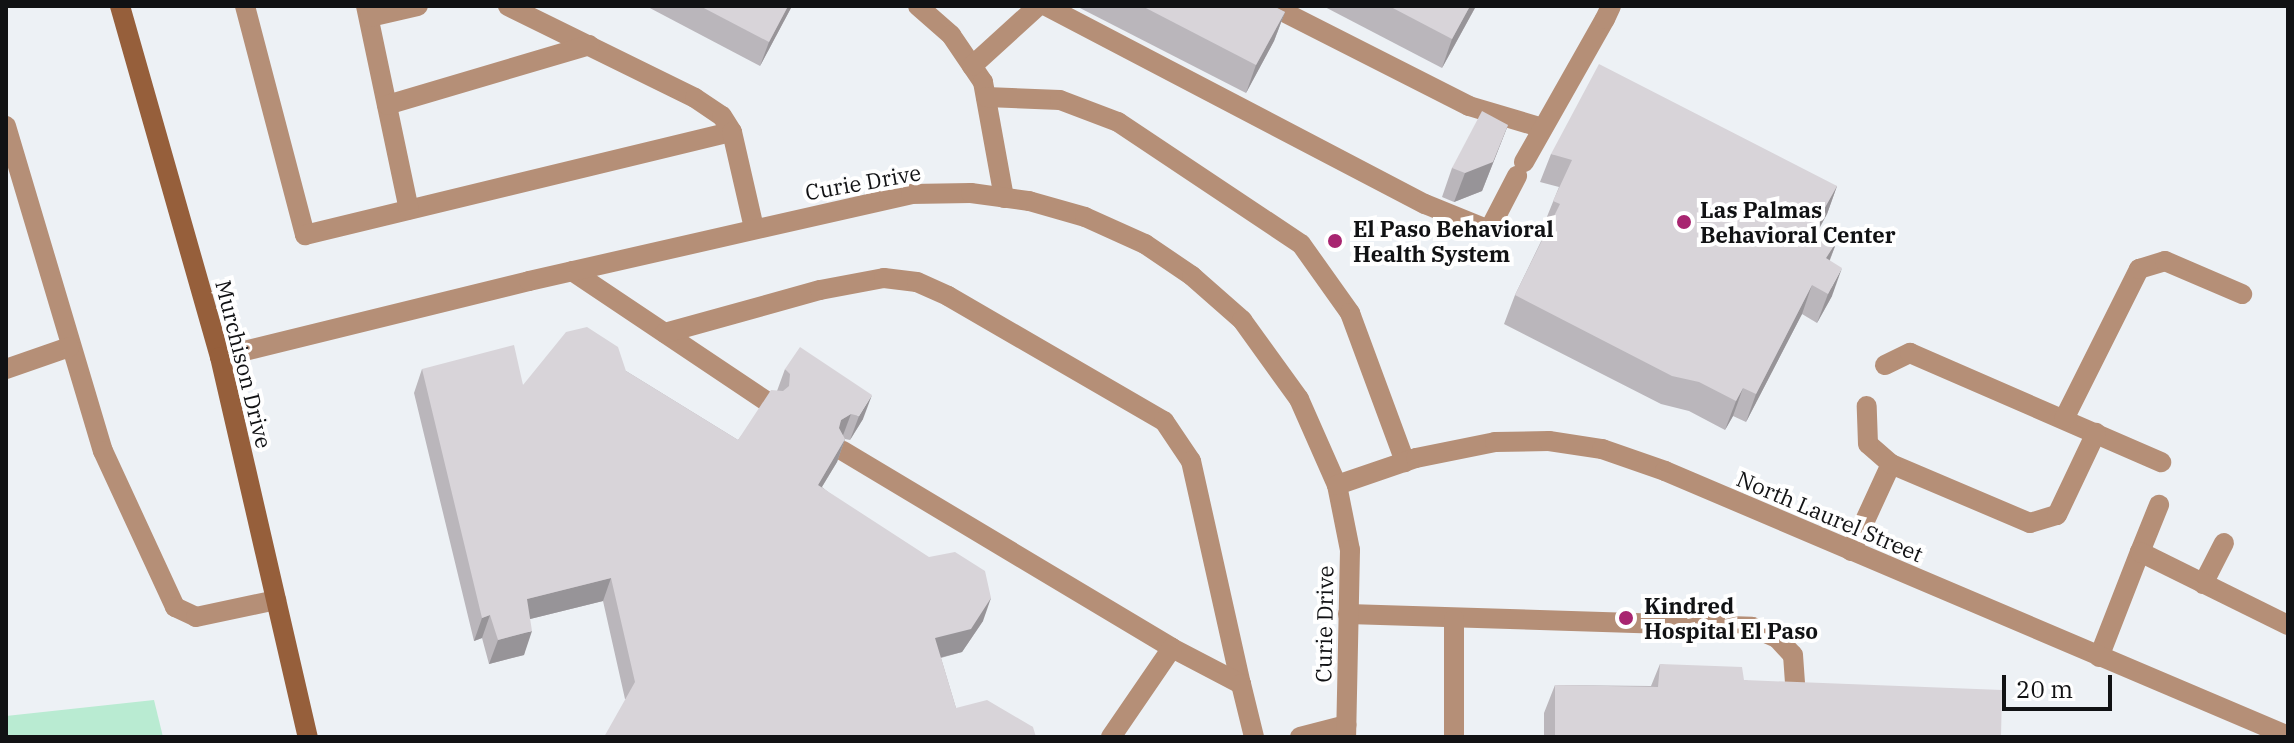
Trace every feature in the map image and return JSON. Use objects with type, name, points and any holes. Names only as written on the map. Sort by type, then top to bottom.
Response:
[{"type":"main road","name":"Murchison Drive","points":[[120,6],[220,357],[308,737]]},
{"type":"street","points":[[245,6],[305,235],[732,132]]},
{"type":"street","points":[[409,210],[368,11],[418,6]]},
{"type":"street","points":[[508,6],[695,98],[722,116],[732,132],[754,228]]},
{"type":"street","points":[[918,6],[951,35],[983,82],[1004,198]]},
{"type":"street","points":[[972,66],[1038,6]]},
{"type":"street","points":[[1046,6],[1425,204],[1489,230],[1608,12]]},
{"type":"street","points":[[1272,6],[1469,106],[1543,128]]},
{"type":"street","points":[[387,105],[589,45]]},
{"type":"street","points":[[986,97],[1060,100],[1118,122],[1301,244],[1350,313],[1405,462]]},
{"type":"street","points":[[6,126],[69,347],[103,451],[175,607],[196,617],[276,600]]},
{"type":"street","name":"Curie Drive","points":[[220,357],[754,228],[911,194],[971,193],[1085,217],[1145,244],[1192,276],[1242,320],[1299,399],[1337,485],[1350,550],[1346,731]]},
{"type":"street","points":[[2064,419],[2139,269],[2165,261],[2242,294]]},
{"type":"street","points":[[572,271],[769,403]]},
{"type":"street","points":[[665,333],[820,290],[884,278],[917,282],[948,296],[1164,421],[1191,461],[1254,737]]},
{"type":"street","points":[[6,369],[69,347]]},
{"type":"street","points":[[1885,365],[1910,353],[2161,462]]},
{"type":"street","points":[[1867,406],[1868,444],[1891,464],[2030,523],[2057,515],[2096,433]]},
{"type":"street","name":"North Laurel Street","points":[[1337,485],[1405,462],[1495,442],[1549,441],[1602,449],[1665,471],[2288,736]]},
{"type":"street","points":[[843,451],[1172,648],[1241,684]]},
{"type":"street","points":[[1851,551],[1891,464]]},
{"type":"street","points":[[2099,657],[2159,505]]},
{"type":"street","points":[[2203,584],[2224,543]]},
{"type":"street","points":[[2140,552],[2288,625]]},
{"type":"street","points":[[1348,614],[1752,627],[1777,638],[1793,655],[1796,697]]},
{"type":"street","points":[[1454,619],[1454,737]]},
{"type":"street","points":[[1111,737],[1172,648]]},
{"type":"street","points":[[1300,737],[1346,731]]},
{"type":"green space","points":[[154,700],[163,737],[6,737],[6,716]]},
{"type":"building","points":[[700,6],[788,6],[769,42]]},
{"type":"building","points":[[1142,6],[1273,6],[1285,12],[1256,65]]},
{"type":"building","points":[[1389,6],[1470,6],[1452,39]]},
{"type":"building","name":"Las Palmas Behavioral Center","points":[[1599,64],[1837,186],[1813,229],[1837,241],[1826,258],[1842,268],[1828,294],[1812,285],[1756,394],[1743,388],[1736,401],[1699,382],[1672,376],[1515,295],[1560,204],[1553,201],[1572,160],[1551,154]]},
{"type":"building","points":[[1482,111],[1508,125],[1493,162],[1465,173],[1452,168]]},
{"type":"building","points":[[587,327],[618,347],[626,371],[738,440],[771,390],[783,391],[789,386],[790,374],[785,369],[800,347],[872,395],[859,416],[851,414],[841,420],[839,428],[845,439],[818,485],[929,557],[955,552],[985,571],[991,598],[971,629],[935,638],[956,708],[987,700],[1033,727],[1036,737],[604,737],[635,682],[611,578],[527,599],[532,631],[498,640],[490,615],[482,618],[422,369],[514,345],[523,385],[566,332]]},
{"type":"building","points":[[1660,664],[1742,667],[1744,680],[2002,690],[2001,737],[1538,737],[1555,735],[1555,685],[1658,687]]},
{"type":"place","name":"Las Palmas Behavioral Center","points":[[1684,222]]},
{"type":"place","name":"El Paso Behavioral Health System","points":[[1335,241]]},
{"type":"place","name":"Kindred Hospital El Paso","points":[[1626,618]]}]
